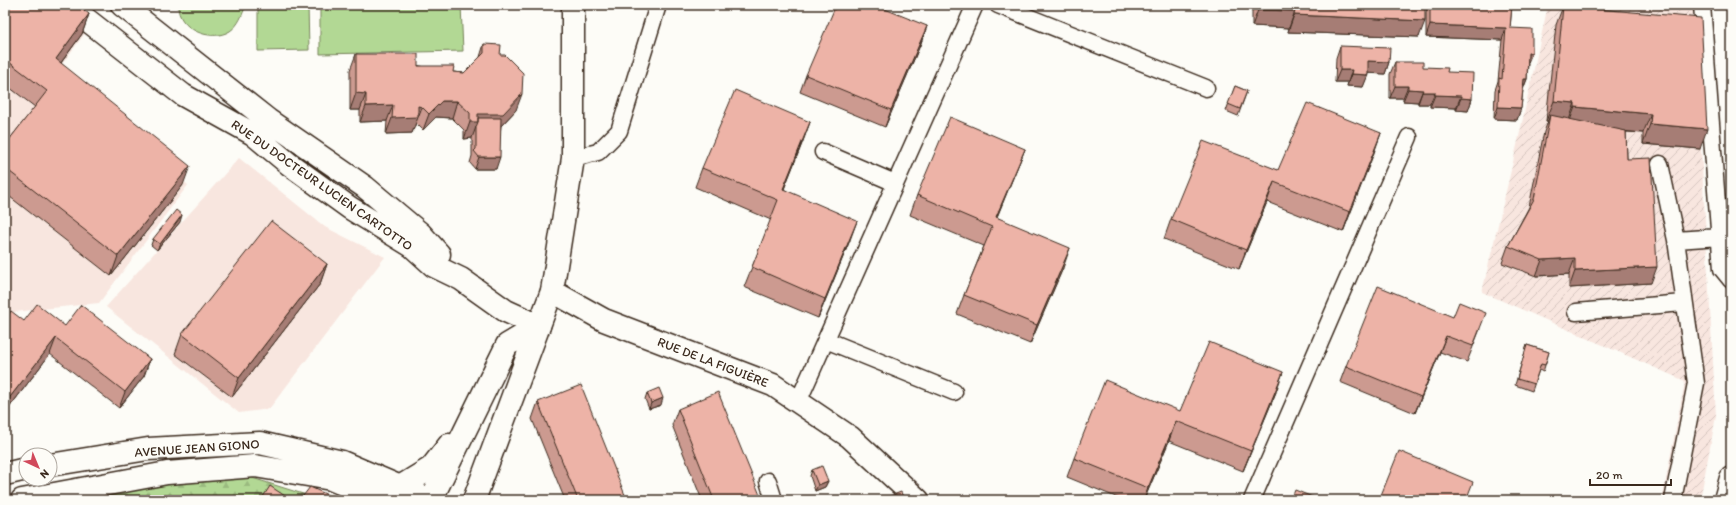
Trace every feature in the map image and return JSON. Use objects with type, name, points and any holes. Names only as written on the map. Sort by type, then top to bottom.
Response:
[{"type":"main road","name":"RUE DU DOCTEUR LUCIEN CARTOTTO","points":[[68,5],[184,95],[253,134],[289,164],[350,208],[412,246],[434,266],[461,279],[506,311],[539,326]]},
{"type":"main road","name":"RUE DU DOCTEUR LUCIEN CARTOTTO","points":[[122,5],[268,120],[365,187],[421,234],[461,279]]},
{"type":"main road","points":[[474,500],[552,291],[573,158],[573,5]]},
{"type":"main road","name":"RUE DE LA FIGUIÈRE","points":[[552,291],[604,320],[773,385],[850,437],[918,500]]},
{"type":"main road","points":[[431,500],[507,345],[539,326]]},
{"type":"main road","points":[[400,486],[431,468],[473,414]]},
{"type":"main road","name":"AVENUE JEAN GIONO","points":[[58,464],[148,449],[260,443],[342,462],[431,500]]},
{"type":"main road","points":[[92,458],[97,486]]},
{"type":"main road","name":"AVENUE JEAN GIONO","points":[[22,500],[167,473],[255,466],[331,479],[381,500]]},
{"type":"main road","points":[[5,474],[18,471]]},
{"type":"main road","points":[[1725,500],[1731,478]]},
{"type":"lane","points":[[573,158],[598,152],[619,131],[658,5]]},
{"type":"lane","points":[[798,402],[975,5]]},
{"type":"lane","points":[[998,5],[1206,88]]},
{"type":"lane","points":[[1702,5],[1722,269],[1731,280]]},
{"type":"lane","points":[[1252,500],[1409,137]]},
{"type":"lane","points":[[823,152],[895,183]]},
{"type":"lane","points":[[1660,164],[1676,240],[1683,303],[1696,383],[1673,500]]},
{"type":"lane","points":[[1676,240],[1720,237]]},
{"type":"lane","points":[[1576,312],[1683,303]]},
{"type":"lane","points":[[826,340],[954,392]]},
{"type":"lane","points":[[768,481],[774,500]]},
{"type":"shaded area","points":[[5,5],[55,5],[86,32],[53,76],[188,185],[99,303],[5,313]]},
{"type":"shaded area","points":[[1548,5],[1693,5],[1716,416],[1700,500],[1662,500],[1685,381],[1482,292],[1518,141]]},
{"type":"shaded area","points":[[239,158],[325,227],[385,257],[269,409],[239,413],[106,307]]},
{"type":"green space","points":[[178,5],[246,5],[240,20],[233,29],[222,34],[214,35],[196,32],[189,27],[179,14]]},
{"type":"green space","points":[[258,5],[308,5],[309,50],[258,51]]},
{"type":"green space","points":[[320,5],[461,5],[463,51],[320,54]]},
{"type":"green space","points":[[246,476],[322,500],[295,497],[294,500],[78,500],[173,481]]},
{"type":"building","points":[[5,5],[78,5],[89,14],[56,59],[190,166],[118,256],[5,168],[5,145],[47,91],[5,59],[5,27],[8,23],[5,21]]},
{"type":"building","points":[[836,5],[875,5],[927,26],[891,110],[806,75]]},
{"type":"building","points":[[1258,5],[1425,5],[1425,21],[1294,15],[1295,11],[1258,10]]},
{"type":"building","points":[[1430,5],[1512,5],[1510,28],[1532,29],[1532,53],[1528,53],[1527,79],[1524,79],[1521,108],[1498,107],[1499,78],[1502,79],[1506,28],[1430,25]]},
{"type":"building","points":[[1563,6],[1701,18],[1707,129],[1650,124],[1651,114],[1575,107],[1575,103],[1554,101]]},
{"type":"building","points":[[484,44],[501,45],[500,55],[505,55],[523,73],[522,94],[503,114],[478,114],[478,122],[470,122],[470,113],[457,101],[442,101],[429,114],[422,107],[418,106],[418,117],[392,118],[393,105],[366,106],[366,94],[356,93],[356,54],[418,54],[418,66],[454,66],[453,72],[464,73],[484,53]]},
{"type":"building","points":[[1340,46],[1390,48],[1389,62],[1368,61],[1368,75],[1351,74],[1352,70],[1340,70]]},
{"type":"building","points":[[1395,62],[1423,62],[1423,67],[1448,68],[1447,72],[1473,73],[1472,99],[1461,98],[1461,96],[1435,95],[1435,92],[1422,92],[1423,90],[1408,89],[1408,86],[1395,86]]},
{"type":"building","points":[[1235,86],[1247,91],[1240,109],[1228,104]]},
{"type":"building","points":[[735,90],[810,122],[783,189],[857,221],[825,299],[752,267],[778,200],[702,168]]},
{"type":"building","points":[[1307,103],[1381,133],[1350,212],[1274,182],[1246,250],[1171,219],[1203,141],[1278,170]]},
{"type":"building","points":[[1550,115],[1626,131],[1627,159],[1651,158],[1657,267],[1575,271],[1575,258],[1542,260],[1508,246],[1534,199]]},
{"type":"building","points":[[950,117],[1025,149],[996,217],[1070,248],[1037,325],[964,295],[992,227],[917,195]]},
{"type":"building","points":[[478,118],[501,118],[500,157],[479,157],[474,151],[476,149],[476,127]]},
{"type":"building","points":[[176,210],[182,215],[160,244],[153,239]]},
{"type":"building","points":[[271,221],[327,264],[239,378],[182,334]]},
{"type":"building","points":[[1378,286],[1453,317],[1459,302],[1486,313],[1473,346],[1446,336],[1421,397],[1346,366]]},
{"type":"building","points":[[37,304],[65,326],[81,305],[150,359],[125,392],[56,338],[10,397],[5,393],[5,319],[11,311],[24,321]]},
{"type":"building","points":[[1209,342],[1283,372],[1251,451],[1176,421],[1148,488],[1074,458],[1105,380],[1180,411]]},
{"type":"building","points":[[1527,345],[1549,352],[1545,365],[1541,364],[1534,384],[1517,379]]},
{"type":"building","points":[[581,385],[627,500],[578,500],[538,402]]},
{"type":"building","points":[[659,388],[663,398],[651,403],[647,393]]},
{"type":"building","points":[[718,392],[762,500],[714,500],[678,409]]},
{"type":"building","points":[[1399,451],[1473,482],[1466,500],[1379,500]]},
{"type":"building","points":[[822,466],[828,481],[818,485],[812,470]]},
{"type":"building","points":[[270,486],[291,500],[261,500]]},
{"type":"building","points":[[310,487],[339,500],[300,500]]},
{"type":"building","points":[[1295,490],[1320,500],[1291,500]]},
{"type":"building","points":[[901,492],[904,500],[880,500]]}]
